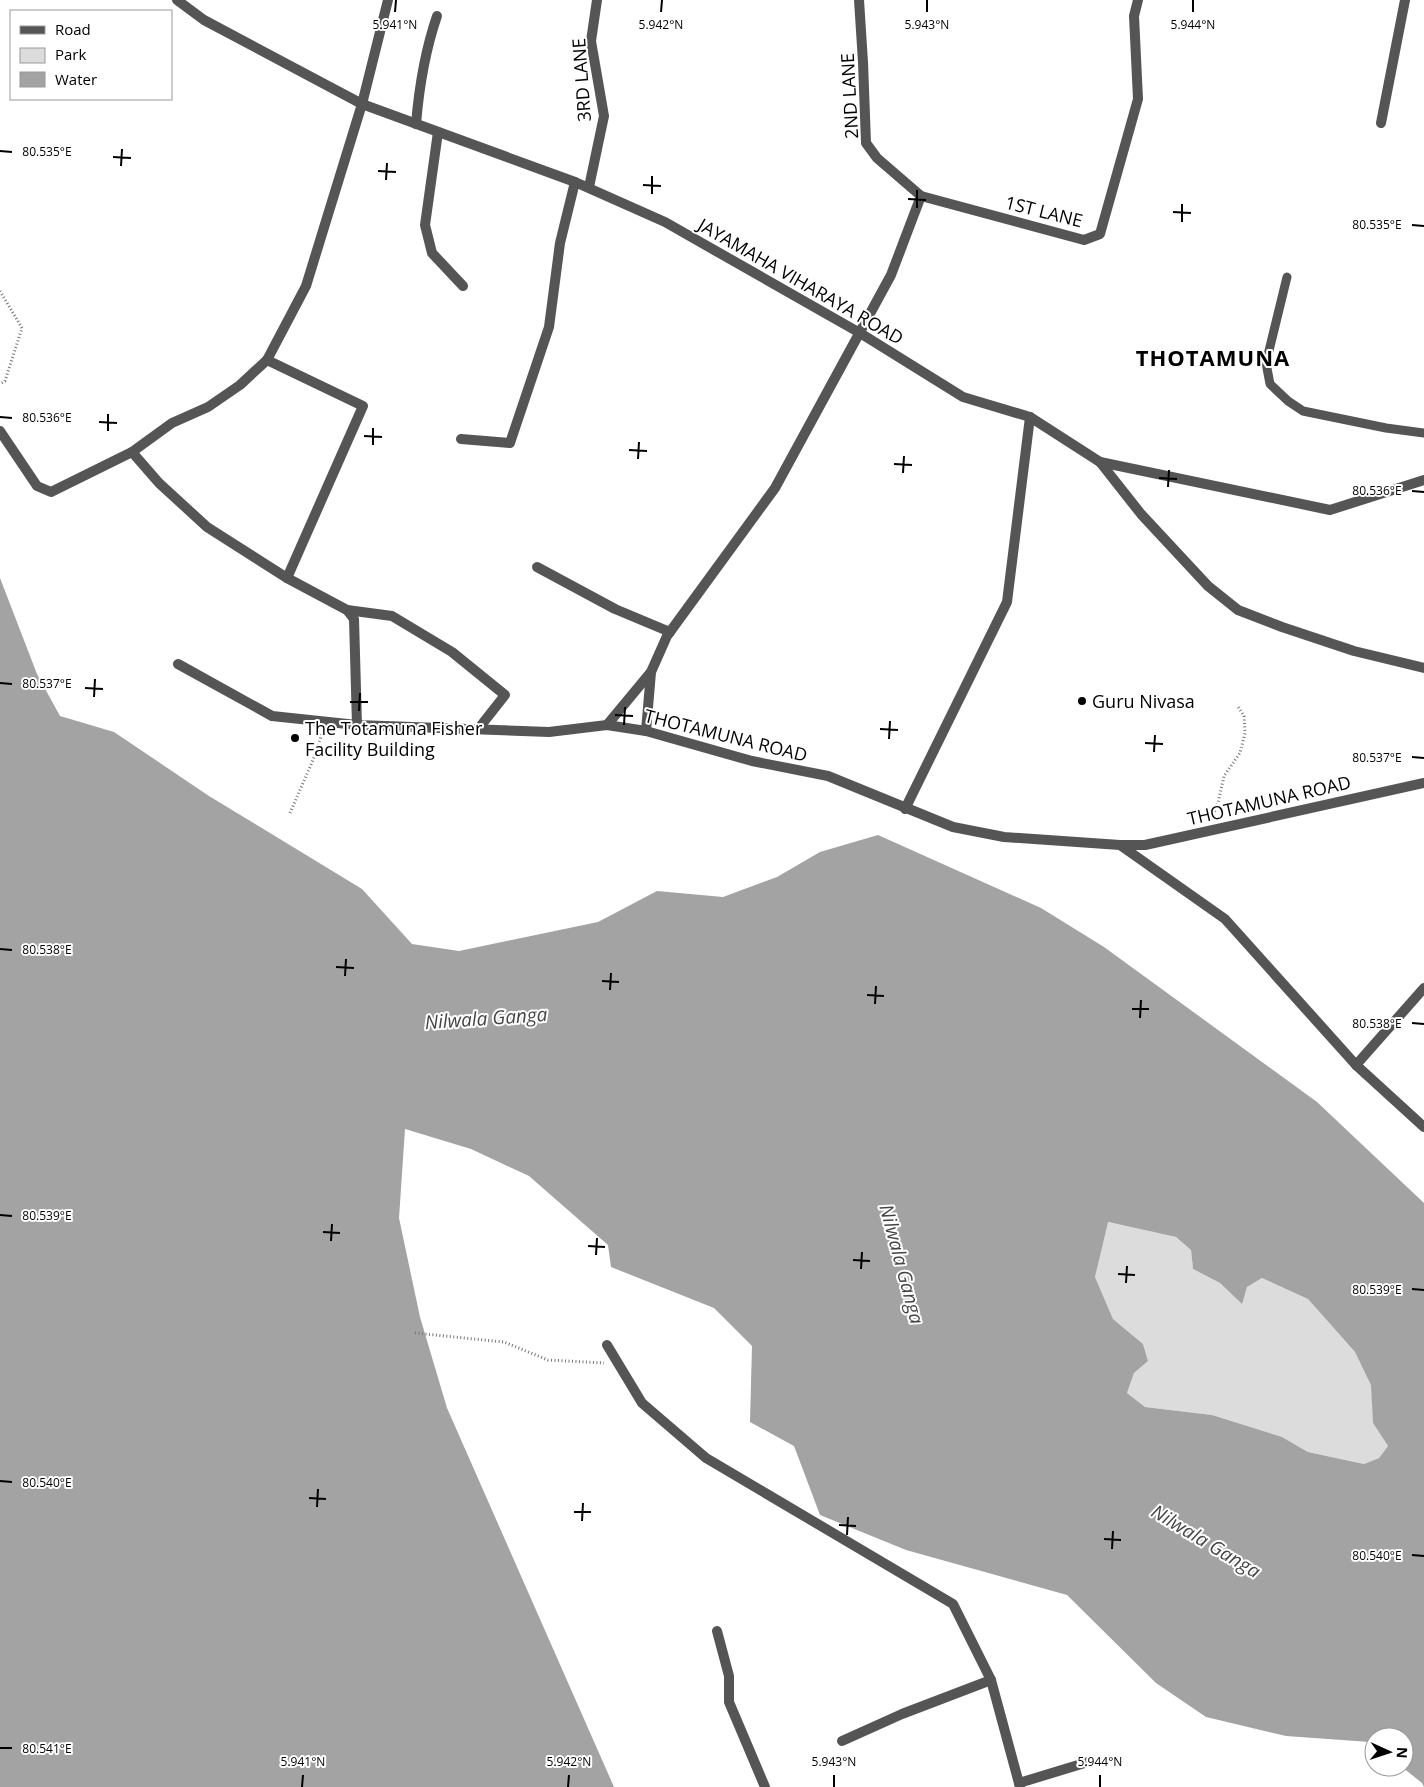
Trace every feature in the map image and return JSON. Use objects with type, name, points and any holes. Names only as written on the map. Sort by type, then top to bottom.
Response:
[{"type":"street","name":"JAYAMAHA VIHARAYA ROAD","points":[[178,0],[204,20],[362,104],[589,187],[665,222],[860,333],[963,396],[1030,417],[1100,462],[1330,510],[1424,480]]},
{"type":"street","points":[[0,432],[37,486],[51,492],[132,452],[172,423],[208,407],[240,386],[267,360],[306,286],[362,104],[388,0]]},
{"type":"street","name":"3RD LANE","points":[[589,187],[604,116],[591,41],[597,0]]},
{"type":"street","name":"2ND LANE","points":[[859,0],[866,143],[877,158],[921,196]]},
{"type":"street","name":"1ST LANE","points":[[921,196],[1084,240],[1100,234],[1138,99],[1134,16],[1138,0]]},
{"type":"street","points":[[1381,123],[1405,0]]},
{"type":"street","points":[[416,124],[419,88],[431,32],[437,16]]},
{"type":"street","points":[[438,132],[424,225],[432,253],[462,286]]},
{"type":"street","points":[[461,439],[510,443],[549,327],[560,243],[575,182]]},
{"type":"street","points":[[607,725],[651,672],[670,632],[775,488],[891,275],[921,196]]},
{"type":"street","points":[[267,360],[363,406],[288,578]]},
{"type":"street","points":[[905,809],[1008,602],[1030,417]]},
{"type":"street","points":[[132,452],[159,483],[207,527],[288,578],[347,610],[392,616],[452,652],[505,695],[479,728]]},
{"type":"street","points":[[1100,462],[1141,514],[1208,586],[1238,610],[1354,651],[1424,668]]},
{"type":"street","points":[[537,566],[615,610],[670,632]]},
{"type":"street","points":[[347,610],[354,619],[357,725]]},
{"type":"street","name":"THOTAMUNA ROAD","points":[[178,664],[272,716],[357,725],[549,732],[607,725],[646,731],[752,761],[828,776],[953,827],[1004,837],[1145,845],[1424,782]]},
{"type":"street","points":[[646,731],[651,672]]},
{"type":"street","points":[[1120,845],[1225,918],[1356,1065],[1424,1127]]},
{"type":"street","points":[[1356,1065],[1424,988]]},
{"type":"street","points":[[607,1345],[642,1403],[706,1458],[953,1604],[991,1680],[1020,1785],[1088,1762]]},
{"type":"street","points":[[717,1630],[729,1676],[729,1702],[765,1787]]},
{"type":"street","points":[[842,1741],[902,1714],[991,1680]]},
{"type":"lane","points":[[1286,277],[1266,363],[1270,384],[1288,401],[1304,411],[1386,428],[1424,433]]},
{"type":"path","points":[[0,290],[22,328],[6,381],[0,384]]},
{"type":"path","points":[[1207,830],[1218,803],[1224,776],[1240,754],[1245,733],[1244,716],[1237,705]]},
{"type":"path","points":[[290,813],[313,760],[326,722]]},
{"type":"path","points":[[415,1333],[504,1342],[548,1360],[618,1364]]},
{"type":"green space","points":[[1107,1222],[1176,1237],[1191,1250],[1193,1269],[1220,1283],[1241,1303],[1247,1287],[1262,1278],[1308,1299],[1355,1352],[1372,1385],[1373,1423],[1388,1446],[1379,1458],[1364,1464],[1308,1452],[1282,1437],[1212,1415],[1145,1407],[1127,1393],[1134,1373],[1148,1361],[1143,1344],[1113,1319],[1095,1277]]},
{"type":"water","name":"Nilwala Ganga","points":[[0,578],[37,674],[60,716],[114,732],[209,796],[362,889],[412,944],[459,951],[598,922],[657,891],[723,897],[777,877],[820,852],[878,835],[1041,908],[1104,947],[1317,1102],[1424,1203],[1424,1787],[1414,1777],[1414,1727],[1364,1727],[1364,1742],[1286,1736],[1206,1717],[1156,1683],[1067,1595],[906,1550],[820,1515],[794,1446],[750,1422],[752,1346],[714,1308],[611,1267],[608,1245],[529,1176],[471,1149],[405,1129],[399,1218],[420,1317],[447,1408],[614,1787],[0,1787]],"holes":[[[1108,1222],[1176,1237],[1191,1250],[1193,1269],[1220,1283],[1242,1304],[1247,1287],[1262,1278],[1308,1299],[1355,1352],[1371,1385],[1373,1423],[1388,1446],[1379,1458],[1364,1464],[1308,1452],[1282,1437],[1212,1415],[1145,1407],[1127,1393],[1134,1373],[1148,1361],[1143,1344],[1113,1319],[1095,1277]]]},
{"type":"place","name":"Guru Nivasa","points":[[1082,701]]},
{"type":"place","name":"The Totamuna Fisher Facility Building","points":[[295,738]]},
{"type":"district","name":"THOTAMUNA","points":[[1213,357]]}]
